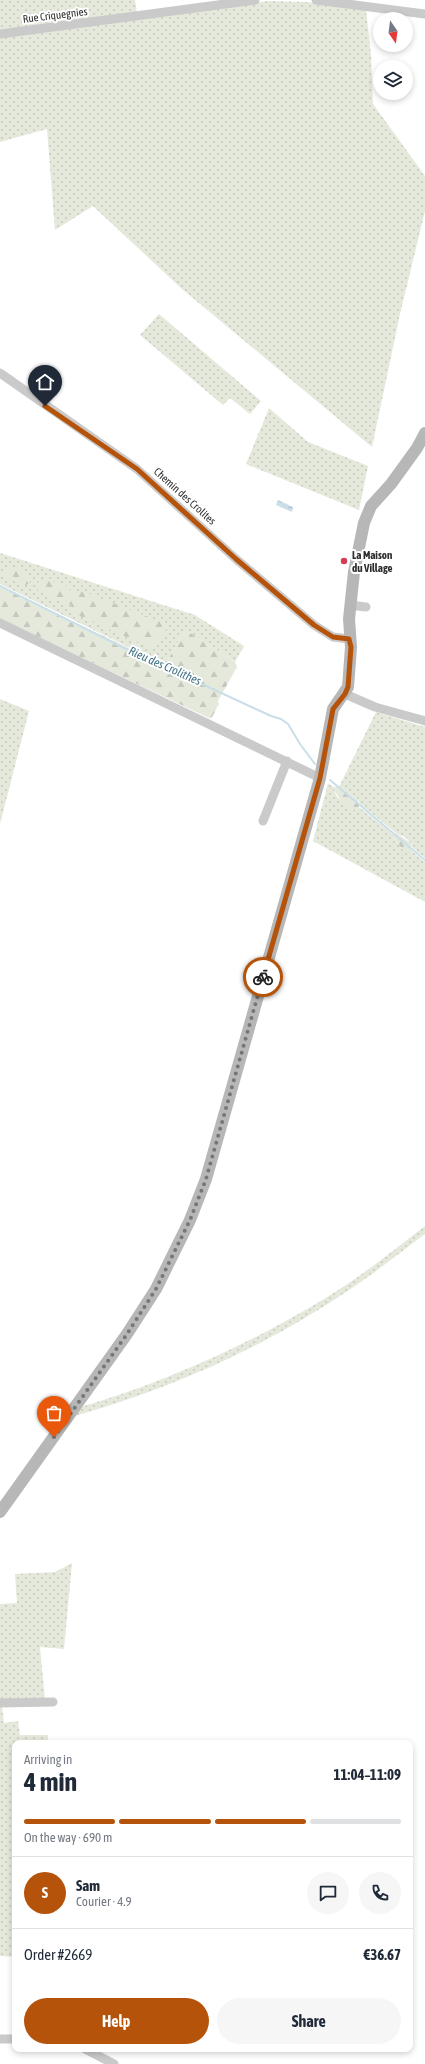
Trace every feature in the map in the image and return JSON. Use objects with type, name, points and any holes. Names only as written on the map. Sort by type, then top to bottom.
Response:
[{"type":"main road","points":[[0,1512],[127,1334],[156,1289],[190,1220],[206,1179],[320,778],[333,709],[345,694],[348,687],[351,647],[349,639],[350,606],[354,572],[360,542],[371,506],[391,484],[425,434]]},
{"type":"street","name":"Rue Criquegnies","points":[[0,34],[255,0]]},
{"type":"street","points":[[316,0],[425,14]]},
{"type":"street","name":"Chemin des Crolites","points":[[0,373],[137,469],[236,559],[314,625],[333,637],[349,639]]},
{"type":"street","points":[[350,606],[366,607]]},
{"type":"street","points":[[0,623],[320,778]]},
{"type":"street","points":[[345,694],[366,703],[425,721]]},
{"type":"street","points":[[263,821],[287,761]]},
{"type":"street","points":[[0,1703],[53,1702]]},
{"type":"street","points":[[0,2039],[12,2039]]},
{"type":"street","points":[[91,2052],[114,2064]]},
{"type":"green space","points":[[0,0],[135,0],[137,13],[0,31]]},
{"type":"green space","points":[[268,1],[307,2],[366,10],[371,55],[373,104],[425,176],[425,211],[400,314],[372,447],[182,289],[93,206],[55,230],[47,129],[0,142],[0,36]]},
{"type":"green space","points":[[159,314],[261,401],[250,414],[230,398],[223,405],[140,335]]},
{"type":"green space","points":[[269,408],[308,442],[368,466],[359,510],[246,464]]},
{"type":"green space","points":[[0,553],[195,615],[244,646],[235,662],[189,632],[182,635],[165,665],[0,584]]},
{"type":"green space","points":[[8,568],[19,569],[30,575],[30,583],[26,585],[5,578],[3,573]]},
{"type":"green space","points":[[45,579],[66,585],[68,589],[77,592],[80,590],[169,625],[153,649],[73,613],[71,605],[49,597],[38,591],[38,582]]},
{"type":"green space","points":[[0,587],[165,665],[182,635],[189,632],[235,662],[237,667],[218,701],[219,704],[211,719],[0,619]]},
{"type":"green space","points":[[0,699],[29,711],[0,824]]},
{"type":"green space","points":[[376,712],[425,727],[425,858],[413,848],[411,843],[405,837],[396,833],[360,804],[358,799],[339,787]]},
{"type":"green space","points":[[328,783],[333,787],[337,797],[353,810],[359,807],[393,834],[393,838],[404,851],[412,851],[425,862],[425,902],[313,841]]},
{"type":"green space","points":[[333,787],[339,787],[358,799],[359,807],[353,810],[346,806]]},
{"type":"green space","points":[[396,833],[411,843],[412,851],[404,851],[393,838],[393,834]]},
{"type":"green space","points":[[425,1226],[425,1234],[372,1274],[338,1298],[266,1340],[192,1375],[115,1404],[75,1416],[81,1407],[145,1386],[177,1373],[208,1360],[270,1330],[354,1280]]},
{"type":"green space","points":[[72,1563],[64,1649],[40,1647],[45,1700],[0,1700],[0,1604],[17,1603],[15,1574],[55,1572]]},
{"type":"green space","points":[[0,1706],[2,1706],[4,1723],[18,1721],[20,1735],[48,1735],[48,1740],[12,1740],[12,1957],[0,1956]]},
{"type":"water","points":[[278,500],[293,507],[292,512],[276,505]]},
{"type":"waterway","name":"Rieu des Crolithes","points":[[0,586],[120,646],[271,716],[281,719],[288,724],[300,744],[315,764]]},
{"type":"waterway","name":"Rieu des Crolithes","points":[[330,780],[425,860]]},
{"type":"way so far","points":[[54,1437],[127,1334],[156,1289],[190,1220],[206,1179],[263,977]]},
{"type":"place","name":"La Maison du Village","points":[[344,561]]},
{"type":"route","points":[[45,406],[137,469],[236,559],[314,625],[333,637],[349,639],[351,647],[348,687],[345,694],[333,709],[320,778],[263,977]]}]
